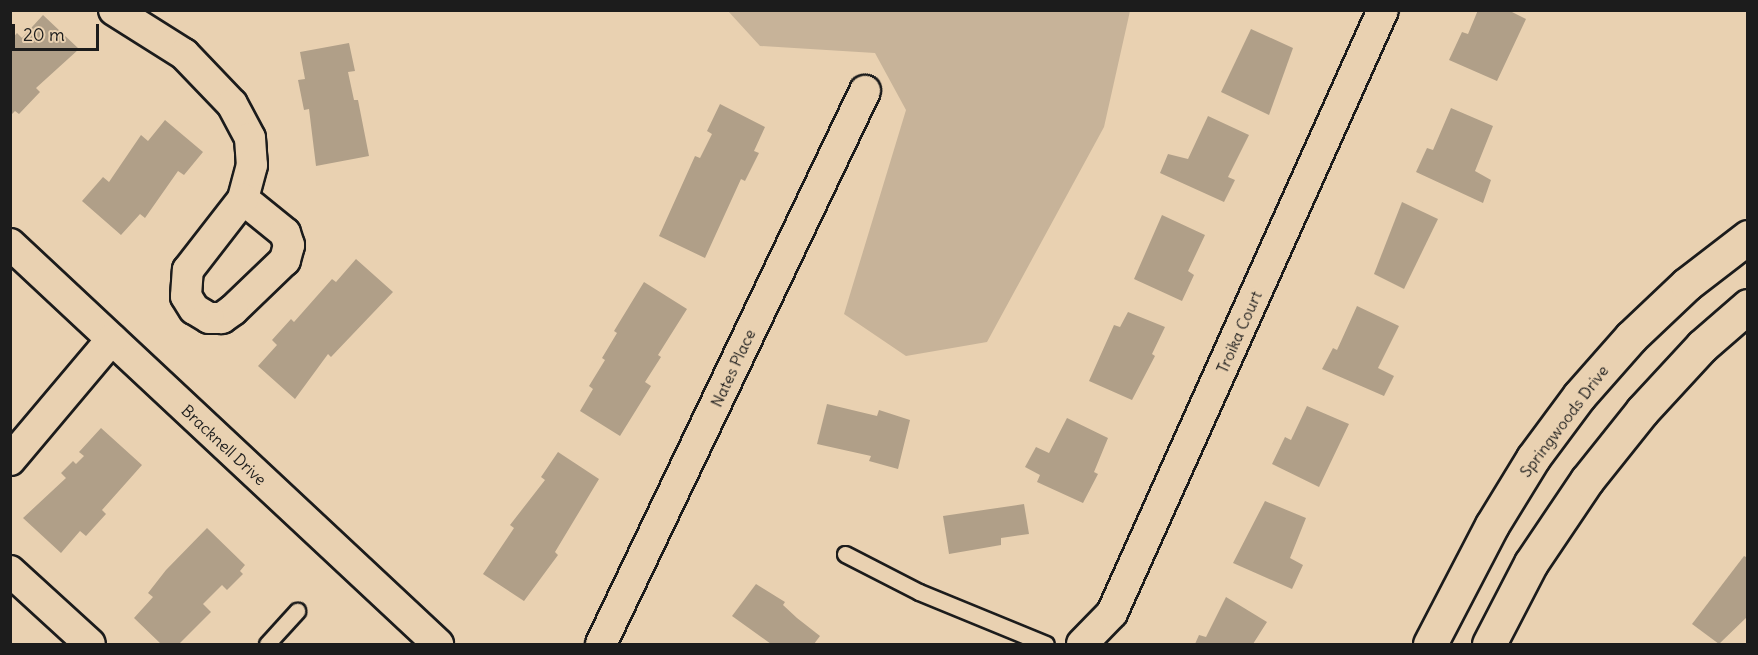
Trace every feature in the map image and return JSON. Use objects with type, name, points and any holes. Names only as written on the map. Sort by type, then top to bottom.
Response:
[{"type":"street","points":[[114,10],[184,54],[232,104],[250,138],[252,165],[243,199]]},
{"type":"street","name":"Troika Court","points":[[1082,645],[1112,614],[1383,10]]},
{"type":"street","name":"Nates Place","points":[[601,645],[865,91]]},
{"type":"street","name":"Springwoods Drive","points":[[1430,645],[1492,525],[1533,458],[1580,396],[1631,338],[1687,284],[1748,237]]},
{"type":"street","name":"Bracknell Drive","points":[[10,244],[438,645]]},
{"type":"street","points":[[1489,645],[1531,563],[1587,480],[1642,411],[1702,346],[1748,306]]},
{"type":"street","points":[[10,460],[112,339]]},
{"type":"street","points":[[10,571],[90,645]]},
{"type":"lane","points":[[845,554],[919,592],[1046,645]]},
{"type":"lane","points":[[267,645],[297,611]]},
{"type":"shaded area","points":[[728,11],[1130,11],[1104,127],[987,342],[906,356],[844,314],[906,110],[875,53],[760,46]]},
{"type":"building","points":[[1478,10],[1508,10],[1526,19],[1497,81],[1449,60],[1462,32],[1468,34]]},
{"type":"building","points":[[43,15],[79,49],[36,88],[40,92],[19,114],[15,111],[10,116],[10,41],[17,33],[22,38]]},
{"type":"building","points":[[1251,29],[1293,48],[1269,115],[1221,92]]},
{"type":"building","points":[[349,43],[355,71],[348,72],[354,100],[358,100],[369,156],[316,166],[309,109],[304,110],[298,80],[305,79],[300,52]]},
{"type":"building","points":[[720,104],[765,127],[754,151],[759,153],[745,181],[741,179],[705,258],[659,236],[695,156],[700,158],[712,134],[707,131]]},
{"type":"building","points":[[1451,108],[1493,126],[1475,171],[1491,180],[1483,203],[1416,172],[1427,148],[1433,150]]},
{"type":"building","points":[[1208,116],[1249,135],[1228,177],[1235,180],[1224,202],[1160,173],[1168,154],[1188,159]]},
{"type":"building","points":[[165,120],[203,152],[184,175],[178,171],[145,218],[140,214],[121,235],[82,201],[103,177],[109,182],[141,135],[148,141]]},
{"type":"building","points":[[1402,202],[1438,219],[1404,289],[1374,274]]},
{"type":"building","points":[[1162,215],[1205,235],[1188,271],[1194,275],[1182,301],[1134,279]]},
{"type":"building","points":[[356,259],[393,292],[331,357],[328,354],[295,399],[258,366],[277,345],[272,340],[291,319],[294,322],[332,279],[336,282]]},
{"type":"building","points":[[644,282],[687,309],[658,355],[661,357],[645,382],[651,386],[620,436],[580,411],[593,389],[589,386],[605,360],[602,358],[617,333],[614,331]]},
{"type":"building","points":[[1357,306],[1399,326],[1378,368],[1394,376],[1384,396],[1322,369],[1333,348],[1337,350]]},
{"type":"building","points":[[1128,312],[1165,327],[1152,354],[1155,356],[1132,400],[1089,381],[1114,325],[1120,327]]},
{"type":"building","points":[[827,404],[877,416],[879,410],[910,420],[898,469],[869,461],[871,456],[817,444]]},
{"type":"building","points":[[1307,406],[1349,424],[1319,487],[1272,464],[1285,437],[1291,440]]},
{"type":"building","points":[[1067,418],[1108,438],[1094,472],[1098,474],[1083,503],[1037,482],[1040,475],[1025,467],[1036,447],[1049,453]]},
{"type":"building","points":[[101,428],[142,465],[102,510],[106,514],[86,536],[80,531],[61,553],[23,518],[66,478],[61,473],[73,461],[76,464],[84,456],[79,452]]},
{"type":"building","points":[[558,452],[599,479],[555,552],[558,555],[524,601],[483,574],[514,528],[510,525],[545,480],[541,477]]},
{"type":"building","points":[[1265,501],[1306,518],[1290,558],[1303,565],[1292,589],[1233,563]]},
{"type":"building","points":[[1024,504],[1029,534],[1001,538],[1001,545],[949,554],[943,516]]},
{"type":"building","points":[[207,528],[245,565],[240,571],[243,574],[227,590],[222,585],[203,604],[211,612],[179,644],[161,644],[134,618],[153,597],[148,593],[166,570]]},
{"type":"building","points":[[1744,556],[1748,558],[1748,616],[1719,644],[1692,624]]},
{"type":"building","points":[[756,584],[785,602],[783,605],[820,636],[814,644],[771,644],[732,616]]},
{"type":"building","points":[[1226,597],[1267,622],[1253,644],[1195,644],[1199,635],[1206,637]]}]
